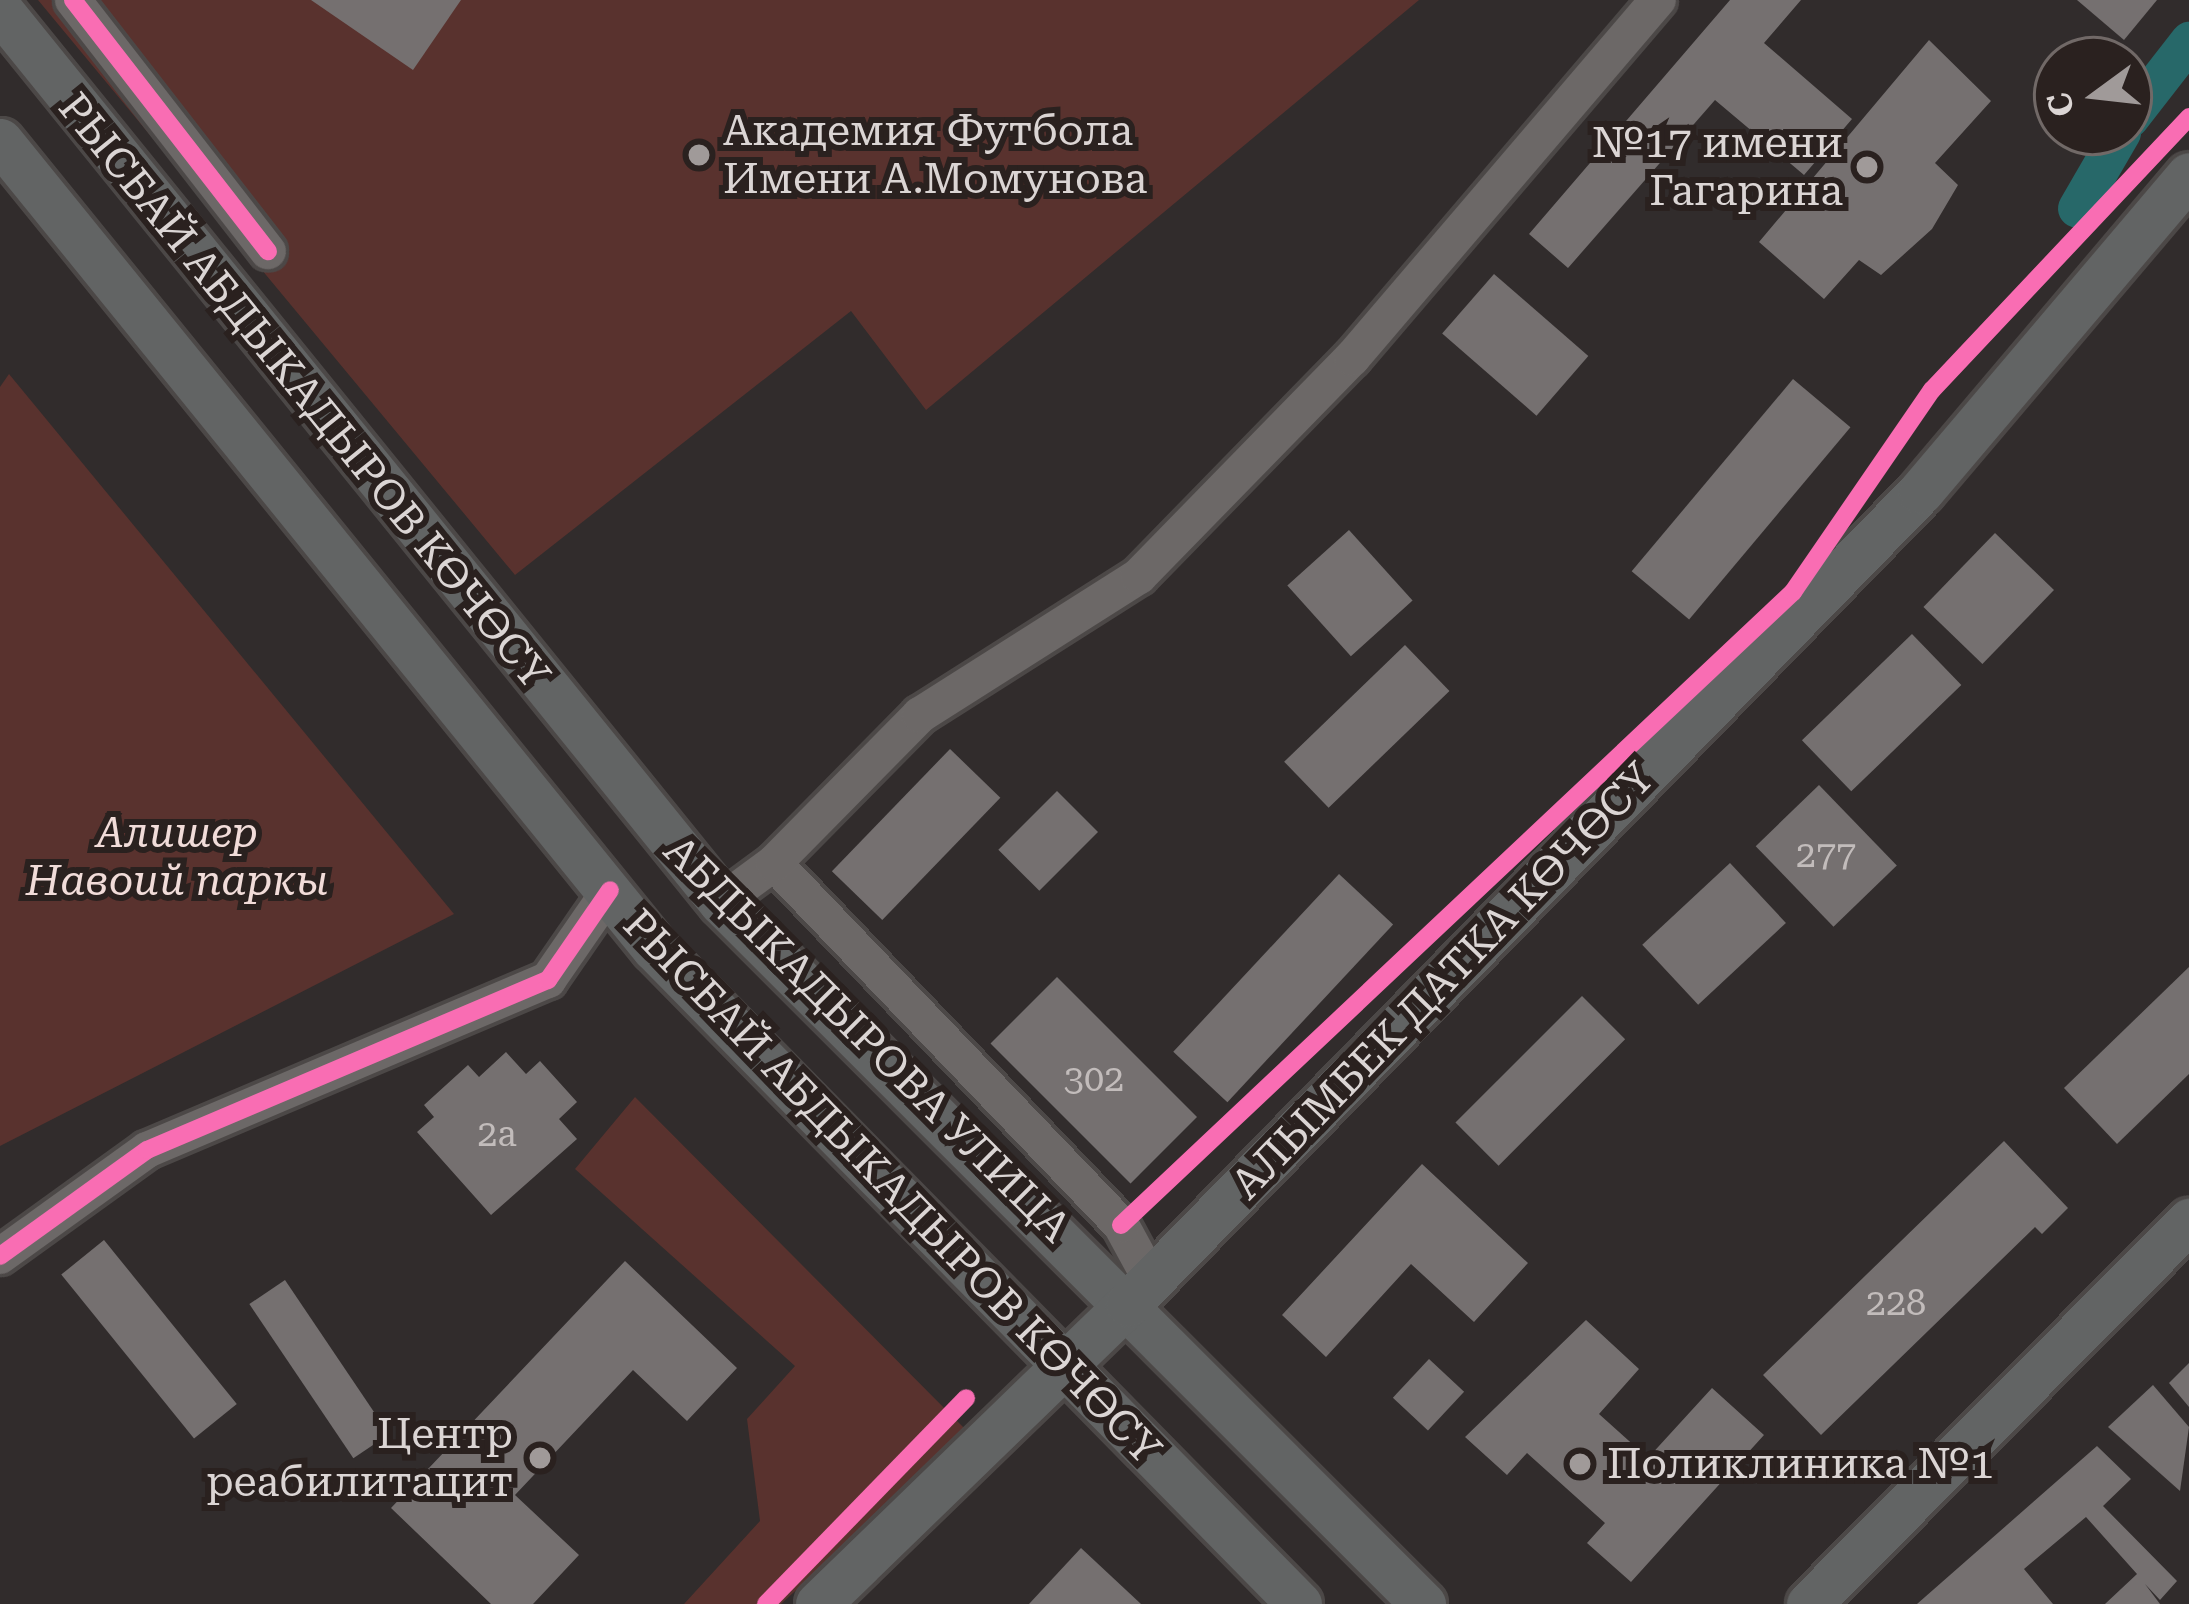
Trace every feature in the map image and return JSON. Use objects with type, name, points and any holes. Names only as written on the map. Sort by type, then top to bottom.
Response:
[{"type":"main road","name":"РЫСБАЙ АБДЫКАДЫРОВ КӨЧӨСҮ","points":[[0,10],[608,771]]},
{"type":"main road","name":"РЫСБАЙ АБДЫКАДЫРОВ КӨЧӨСҮ","points":[[0,141],[610,890],[1060,1367],[1299,1604]]},
{"type":"main road","name":"АЛЫМБЕК ДАТКА КӨЧӨСҮ","points":[[818,1604],[1139,1292],[1921,490],[2189,176]]},
{"type":"main road","name":"АБДЫКАДЫРОВА УЛИЦА","points":[[608,771],[721,902],[1139,1292]]},
{"type":"main road","points":[[1824,1599],[2189,1222]]},
{"type":"main road","points":[[1139,1292],[1423,1604]]},
{"type":"street","points":[[73,0],[268,251]]},
{"type":"street","points":[[721,902],[774,863],[920,715],[1139,576],[1352,358],[1658,0]]},
{"type":"street","points":[[774,863],[1121,1225],[1139,1292]]},
{"type":"street","points":[[0,1256],[147,1150],[548,980],[610,890]]},
{"type":"green space","name":"Академия Футбола Имени А.Момунова","points":[[38,0],[1419,0],[926,410],[851,311],[515,575]]},
{"type":"green space","name":"Алишер Навоий паркы","points":[[9,374],[454,914],[0,1146],[0,387]]},
{"type":"green space","points":[[635,1097],[968,1432],[781,1604],[684,1604],[760,1521],[747,1419],[795,1366],[575,1169]]},
{"type":"building","points":[[311,0],[461,0],[413,70]]},
{"type":"building","points":[[1730,0],[1801,0],[1764,43],[1852,119],[1804,175],[1715,100],[1568,268],[1529,234]]},
{"type":"building","points":[[2077,0],[2157,0],[2127,36],[2119,36]]},
{"type":"building","points":[[1929,40],[1991,101],[1935,163],[1958,185],[1932,229],[1881,275],[1859,260],[1824,299],[1759,242]]},
{"type":"building","points":[[1494,274],[1588,356],[1537,416],[1442,334]]},
{"type":"building","points":[[1793,379],[1850,427],[1689,619],[1632,571]]},
{"type":"building","points":[[1349,530],[1413,601],[1351,656],[1287,586]]},
{"type":"building","points":[[1995,533],[2054,590],[1982,664],[1923,607]]},
{"type":"building","points":[[1912,634],[1961,685],[1851,791],[1802,740]]},
{"type":"building","points":[[1405,645],[1449,691],[1329,808],[1284,762]]},
{"type":"building","points":[[950,749],[1000,798],[882,920],[832,871]]},
{"type":"building","points":[[1819,785],[1897,866],[1833,927],[1756,846]]},
{"type":"building","points":[[1057,791],[1098,832],[1039,891],[998,850]]},
{"type":"building","points":[[1730,863],[1786,923],[1698,1005],[1642,945]]},
{"type":"building","points":[[1339,874],[1393,924],[1227,1102],[1173,1052]]},
{"type":"building","points":[[2189,967],[2189,1074],[2117,1144],[2064,1088]]},
{"type":"building","points":[[1057,977],[1197,1117],[1131,1183],[991,1043]]},
{"type":"building","points":[[1582,996],[1625,1039],[1499,1166],[1455,1123]]},
{"type":"building","points":[[506,1052],[526,1074],[540,1061],[577,1102],[559,1119],[577,1139],[491,1215],[417,1132],[434,1117],[424,1105],[468,1065],[479,1077]]},
{"type":"building","points":[[2004,1141],[2068,1208],[2042,1234],[2035,1227],[1821,1435],[1763,1375]]},
{"type":"building","points":[[1422,1164],[1528,1263],[1474,1322],[1411,1264],[1326,1357],[1282,1315]]},
{"type":"building","points":[[104,1240],[237,1404],[194,1439],[61,1275]]},
{"type":"building","points":[[625,1261],[737,1368],[687,1421],[633,1370],[515,1495],[579,1555],[533,1604],[491,1604],[391,1508]]},
{"type":"building","points":[[285,1280],[389,1434],[353,1458],[249,1304]]},
{"type":"building","points":[[1586,1320],[1639,1369],[1599,1414],[1648,1458],[1712,1388],[1764,1435],[1631,1582],[1587,1543],[1605,1523],[1527,1453],[1507,1475],[1465,1437]]},
{"type":"building","points":[[1429,1359],[1464,1392],[1428,1430],[1393,1398]]},
{"type":"building","points":[[2189,1363],[2189,1407],[2169,1383]]},
{"type":"building","points":[[2153,1385],[2189,1427],[2180,1491],[2108,1427]]},
{"type":"building","points":[[2097,1446],[2131,1479],[2103,1506],[2177,1581],[2160,1600],[2145,1584],[2160,1604],[2105,1604],[2137,1574],[2086,1517],[2024,1569],[2053,1604],[1917,1604]]},
{"type":"building","points":[[1081,1548],[1141,1604],[1029,1604]]},
{"type":"waterway","points":[[2153,87],[2189,41]]},
{"type":"waterway","points":[[2077,208],[2107,156]]},
{"type":"cycle path","points":[[73,0],[268,251]]},
{"type":"cycle path","points":[[1121,1225],[1793,592],[1932,390],[2189,117]]},
{"type":"cycle path","points":[[0,1256],[147,1150],[548,980],[610,890]]},
{"type":"cycle path","points":[[766,1604],[966,1398]]},
{"type":"place","name":"Академия Футбола Имени А.Момунова","points":[[699,155]]},
{"type":"place","name":"№17 имени Гагарина","points":[[1867,167]]},
{"type":"place","name":"Центр реабилитацит","points":[[540,1458]]},
{"type":"place","name":"Поликлиника №1","points":[[1580,1464]]}]
